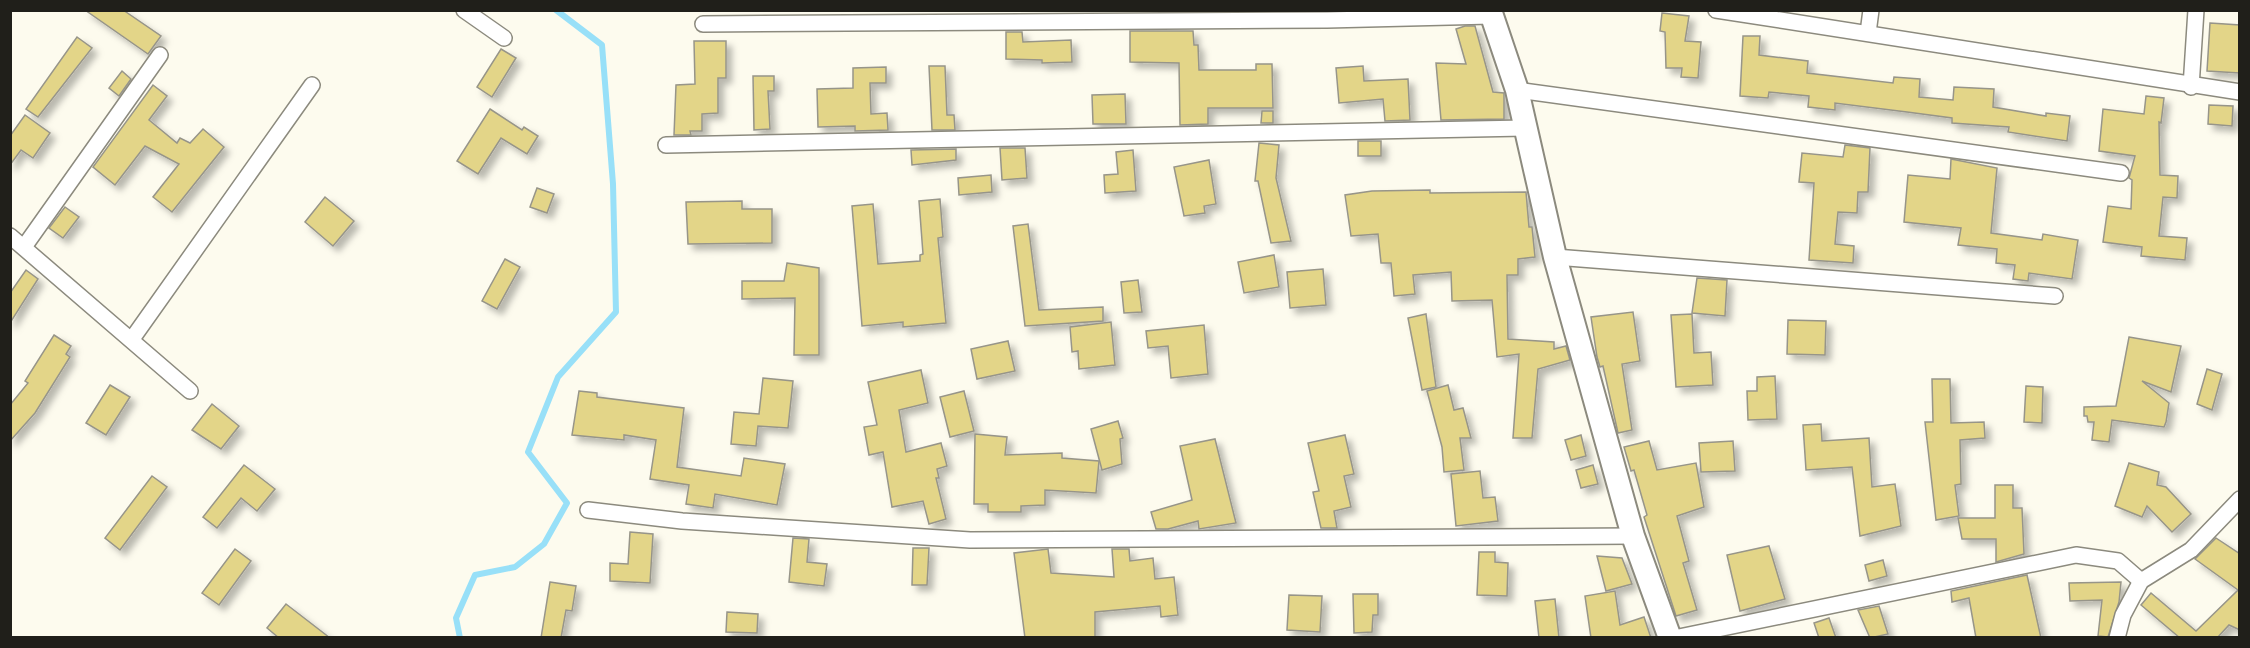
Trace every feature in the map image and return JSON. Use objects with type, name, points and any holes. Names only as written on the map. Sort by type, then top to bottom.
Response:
[{"type":"street","points":[[464,10],[504,38]]},
{"type":"street","points":[[1716,10],[2191,87],[2240,92]]},
{"type":"street","points":[[1868,33],[1871,10]]},
{"type":"street","points":[[2191,87],[2196,10]]},
{"type":"street","points":[[703,24],[1490,13],[1517,90],[1555,257],[1633,536],[1672,638],[2076,555],[2118,561],[2141,581]]},
{"type":"street","points":[[24,247],[160,55]]},
{"type":"street","points":[[132,339],[312,85]]},
{"type":"street","points":[[1517,90],[2121,173]]},
{"type":"street","points":[[666,145],[1525,128]]},
{"type":"street","points":[[10,236],[190,391]]},
{"type":"street","points":[[1555,257],[2055,296]]},
{"type":"street","points":[[2117,638],[2123,615],[2141,581],[2191,550],[2240,499]]},
{"type":"street","points":[[588,510],[682,522],[970,540],[1633,536]]},
{"type":"building","points":[[85,10],[123,10],[161,36],[148,54]]},
{"type":"building","points":[[1662,13],[1689,16],[1685,41],[1701,42],[1698,78],[1681,77],[1682,68],[1666,68],[1665,32],[1660,31]]},
{"type":"building","points":[[2210,23],[2240,25],[2240,73],[2207,71]]},
{"type":"building","points":[[1475,26],[1493,92],[1504,93],[1504,119],[1441,120],[1436,63],[1466,64],[1456,29]]},
{"type":"building","points":[[1130,31],[1193,31],[1194,45],[1198,45],[1199,70],[1256,70],[1256,64],[1272,64],[1273,108],[1208,108],[1208,124],[1180,125],[1179,63],[1130,62]]},
{"type":"building","points":[[1006,32],[1022,32],[1023,42],[1071,40],[1072,62],[1042,63],[1042,60],[1006,59]]},
{"type":"building","points":[[1743,36],[1760,36],[1759,55],[1808,61],[1807,73],[1893,83],[1894,77],[1920,79],[1919,97],[1953,100],[1954,87],[1994,89],[1993,107],[2046,116],[2046,113],[2070,116],[2067,141],[2008,132],[2009,127],[1952,123],[1952,118],[1907,112],[1835,103],[1835,110],[1808,107],[1809,96],[1769,92],[1768,98],[1740,96]]},
{"type":"building","points":[[77,37],[92,48],[38,117],[26,109]]},
{"type":"building","points":[[694,41],[726,41],[726,78],[718,78],[718,113],[702,114],[702,131],[690,131],[691,135],[674,135],[676,85],[695,84]]},
{"type":"building","points":[[501,49],[516,58],[492,97],[477,87]]},
{"type":"building","points":[[929,66],[945,66],[947,115],[954,115],[955,130],[932,130]]},
{"type":"building","points":[[1363,66],[1364,81],[1408,79],[1410,120],[1385,121],[1383,99],[1339,103],[1336,68]]},
{"type":"building","points":[[886,67],[886,83],[870,83],[871,114],[887,113],[888,130],[855,131],[855,126],[818,127],[817,89],[853,88],[853,68]]},
{"type":"building","points":[[122,71],[131,79],[119,96],[109,88]]},
{"type":"building","points":[[753,76],[774,76],[774,91],[768,91],[770,129],[754,130]]},
{"type":"building","points":[[153,85],[167,96],[149,120],[177,143],[180,138],[190,143],[203,129],[224,147],[172,212],[153,197],[179,164],[145,146],[115,185],[93,167]]},
{"type":"building","points":[[1125,94],[1126,124],[1093,124],[1092,95]]},
{"type":"building","points":[[2146,96],[2164,98],[2161,123],[2159,122],[2160,175],[2178,176],[2177,198],[2163,197],[2159,236],[2187,238],[2185,260],[2141,256],[2142,247],[2103,242],[2108,206],[2131,209],[2132,180],[2129,178],[2135,156],[2099,151],[2103,109],[2144,114]]},
{"type":"building","points":[[2209,105],[2233,106],[2232,126],[2208,124]]},
{"type":"building","points":[[490,109],[522,130],[524,127],[538,136],[527,154],[501,138],[478,174],[457,161]]},
{"type":"building","points":[[1262,111],[1273,111],[1273,123],[1261,123]]},
{"type":"building","points":[[25,115],[50,133],[33,158],[21,150],[10,165],[10,136]]},
{"type":"building","points":[[1358,141],[1381,141],[1381,156],[1358,156]]},
{"type":"building","points":[[1259,143],[1279,145],[1276,178],[1291,241],[1271,243],[1258,181],[1255,181]]},
{"type":"building","points":[[1845,145],[1870,148],[1868,192],[1858,192],[1857,213],[1838,212],[1835,244],[1854,246],[1853,263],[1809,260],[1814,183],[1799,182],[1802,153],[1843,157]]},
{"type":"building","points":[[1000,148],[1025,148],[1027,178],[1002,180]]},
{"type":"building","points":[[956,149],[956,160],[912,165],[911,150]]},
{"type":"building","points":[[1133,150],[1136,191],[1105,193],[1104,175],[1118,174],[1116,152]]},
{"type":"building","points":[[1951,159],[1997,168],[1991,233],[2042,240],[2043,234],[2078,240],[2072,279],[2029,273],[2028,281],[2013,279],[2015,265],[1996,263],[1997,249],[1958,245],[1961,228],[1904,222],[1908,175],[1950,179]]},
{"type":"building","points":[[1209,160],[1216,204],[1204,206],[1205,213],[1184,216],[1174,167]]},
{"type":"building","points":[[991,175],[992,192],[959,195],[958,178]]},
{"type":"building","points":[[537,188],[554,194],[547,213],[530,207]]},
{"type":"building","points":[[1430,190],[1430,193],[1526,192],[1529,227],[1532,227],[1535,257],[1518,259],[1518,275],[1507,275],[1508,339],[1554,342],[1554,349],[1566,346],[1570,360],[1538,369],[1532,438],[1513,438],[1519,354],[1497,357],[1492,300],[1452,301],[1451,272],[1413,275],[1415,294],[1394,296],[1391,263],[1381,263],[1378,234],[1351,236],[1345,195],[1372,191]]},
{"type":"building","points":[[325,197],[354,221],[333,246],[305,222]]},
{"type":"building","points":[[940,199],[943,237],[938,238],[946,323],[903,327],[903,322],[862,326],[852,206],[873,204],[878,264],[920,261],[920,255],[923,254],[919,201]]},
{"type":"building","points":[[742,201],[742,209],[772,209],[772,243],[688,244],[686,202]]},
{"type":"building","points":[[65,207],[79,217],[63,238],[49,228]]},
{"type":"building","points":[[1028,224],[1039,310],[1103,307],[1103,321],[1025,326],[1013,226]]},
{"type":"building","points":[[1274,255],[1279,287],[1244,293],[1238,262]]},
{"type":"building","points":[[505,259],[520,267],[497,309],[482,301]]},
{"type":"building","points":[[787,263],[819,268],[819,355],[794,355],[795,298],[742,299],[742,281],[784,281]]},
{"type":"building","points":[[1323,269],[1326,305],[1290,308],[1287,272]]},
{"type":"building","points":[[26,270],[38,279],[10,323],[10,293]]},
{"type":"building","points":[[1697,278],[1727,280],[1725,316],[1692,313]]},
{"type":"building","points":[[1138,280],[1142,312],[1124,313],[1121,282]]},
{"type":"building","points":[[1633,312],[1640,361],[1622,364],[1632,430],[1618,433],[1603,366],[1600,367],[1597,357],[1591,317]]},
{"type":"building","points":[[1426,314],[1436,387],[1422,390],[1408,318]]},
{"type":"building","points":[[1692,314],[1694,353],[1711,352],[1713,385],[1676,387],[1671,315]]},
{"type":"building","points":[[1788,320],[1826,321],[1825,355],[1787,354]]},
{"type":"building","points":[[1111,322],[1115,365],[1079,369],[1078,351],[1072,352],[1070,327]]},
{"type":"building","points":[[1204,325],[1208,374],[1171,378],[1168,346],[1148,348],[1146,331]]},
{"type":"building","points":[[54,335],[71,346],[66,354],[70,357],[35,413],[10,441],[10,405],[28,383],[25,381]]},
{"type":"building","points":[[2129,337],[2181,346],[2171,392],[2142,381],[2169,403],[2166,422],[2164,427],[2112,420],[2109,442],[2092,440],[2094,422],[2088,422],[2087,416],[2084,416],[2084,407],[2116,406]]},
{"type":"building","points":[[1008,341],[1015,371],[977,379],[971,349]]},
{"type":"building","points":[[2207,369],[2222,374],[2212,410],[2197,404]]},
{"type":"building","points":[[921,370],[928,403],[899,410],[906,452],[941,443],[947,466],[937,469],[939,478],[936,478],[946,519],[929,524],[923,501],[892,507],[883,452],[869,455],[864,427],[877,425],[868,382]]},
{"type":"building","points":[[1775,376],[1777,419],[1748,420],[1747,391],[1757,391],[1757,377]]},
{"type":"building","points":[[763,378],[793,381],[788,428],[758,426],[756,446],[731,444],[734,412],[759,414]]},
{"type":"building","points":[[1932,379],[1950,379],[1951,423],[1984,422],[1985,438],[1960,440],[1961,484],[1955,485],[1959,516],[1936,520],[1925,422],[1933,422]]},
{"type":"building","points":[[110,385],[130,397],[106,435],[86,423]]},
{"type":"building","points":[[1448,385],[1454,410],[1463,408],[1471,438],[1460,438],[1464,470],[1444,472],[1442,447],[1427,391]]},
{"type":"building","points":[[2026,386],[2043,387],[2042,423],[2024,422]]},
{"type":"building","points":[[579,391],[597,393],[597,397],[684,408],[677,467],[741,476],[744,458],[785,464],[777,505],[715,494],[713,508],[686,504],[689,485],[650,479],[656,440],[624,435],[624,440],[572,435]]},
{"type":"building","points":[[964,391],[974,431],[950,437],[940,397]]},
{"type":"building","points":[[212,404],[239,426],[221,449],[192,430]]},
{"type":"building","points":[[1118,421],[1123,438],[1120,439],[1122,464],[1102,470],[1091,429]]},
{"type":"building","points":[[1821,424],[1822,441],[1869,438],[1872,487],[1895,484],[1901,526],[1860,536],[1852,467],[1806,470],[1803,425]]},
{"type":"building","points":[[975,434],[1007,437],[1005,455],[1062,453],[1062,458],[1099,461],[1096,493],[1045,490],[1045,505],[1021,506],[1021,512],[988,512],[988,504],[974,504]]},
{"type":"building","points":[[1345,435],[1354,474],[1344,476],[1351,507],[1334,511],[1337,528],[1321,528],[1313,492],[1319,491],[1308,443]]},
{"type":"building","points":[[1581,435],[1586,456],[1571,460],[1565,440]]},
{"type":"building","points":[[1215,439],[1236,523],[1199,529],[1198,521],[1168,529],[1156,529],[1151,512],[1192,500],[1180,446]]},
{"type":"building","points":[[1649,441],[1657,470],[1696,463],[1704,507],[1677,516],[1689,561],[1683,563],[1697,610],[1676,616],[1644,517],[1647,515],[1634,470],[1631,471],[1624,447]]},
{"type":"building","points":[[1733,441],[1735,471],[1701,472],[1699,443]]},
{"type":"building","points":[[2129,463],[2159,472],[2157,485],[2166,487],[2191,514],[2172,532],[2147,506],[2142,517],[2115,506]]},
{"type":"building","points":[[244,465],[275,489],[257,511],[241,498],[217,528],[203,517]]},
{"type":"building","points":[[1593,465],[1598,484],[1581,488],[1576,470]]},
{"type":"building","points":[[1480,471],[1483,498],[1495,497],[1498,521],[1456,526],[1451,474]]},
{"type":"building","points":[[152,476],[167,487],[120,550],[105,538]]},
{"type":"building","points":[[1995,485],[2013,485],[2013,508],[2022,508],[2024,554],[1996,562],[1996,539],[1962,539],[1958,518],[1995,518]]},
{"type":"building","points":[[630,532],[653,534],[650,583],[610,581],[610,563],[628,564]]},
{"type":"building","points":[[793,538],[809,539],[807,562],[827,564],[824,586],[789,582]]},
{"type":"building","points":[[2216,538],[2240,554],[2240,630],[2229,625],[2217,638],[2180,638],[2141,605],[2151,593],[2196,631],[2238,590],[2195,559]]},
{"type":"building","points":[[1769,546],[1785,599],[1740,611],[1727,555]]},
{"type":"building","points":[[913,548],[929,548],[927,585],[912,585]]},
{"type":"building","points":[[235,549],[251,561],[219,605],[202,593]]},
{"type":"building","points":[[1048,549],[1051,573],[1114,577],[1112,549],[1129,549],[1130,561],[1153,558],[1155,579],[1174,577],[1178,615],[1161,617],[1160,606],[1095,612],[1095,638],[1025,638],[1014,553]]},
{"type":"building","points":[[1479,552],[1495,552],[1495,562],[1508,563],[1507,596],[1477,595]]},
{"type":"building","points":[[1597,556],[1622,558],[1632,584],[1606,591]]},
{"type":"building","points":[[1883,560],[1887,576],[1869,581],[1865,565]]},
{"type":"building","points":[[2027,575],[2041,638],[1976,638],[1969,598],[1952,602],[1951,591]]},
{"type":"building","points":[[550,582],[576,586],[572,611],[566,610],[561,638],[541,638]]},
{"type":"building","points":[[2121,582],[2119,602],[2108,637],[2098,636],[2102,600],[2070,601],[2069,583]]},
{"type":"building","points":[[1615,591],[1620,625],[1644,617],[1651,638],[1591,638],[1585,596]]},
{"type":"building","points":[[1353,594],[1378,594],[1378,615],[1373,615],[1372,632],[1354,633]]},
{"type":"building","points":[[1289,595],[1322,596],[1320,632],[1287,630]]},
{"type":"building","points":[[1555,599],[1559,638],[1539,638],[1535,601]]},
{"type":"building","points":[[286,604],[330,638],[279,638],[267,628]]},
{"type":"building","points":[[1879,606],[1888,634],[1870,638],[1858,610]]},
{"type":"building","points":[[727,612],[758,614],[757,633],[726,632]]},
{"type":"building","points":[[1829,618],[1836,638],[1819,638],[1814,623]]},
{"type":"waterway","points":[[460,638],[456,618],[475,575],[515,567],[544,544],[567,503],[528,452],[558,377],[616,312],[613,184],[602,45],[556,10]]}]
